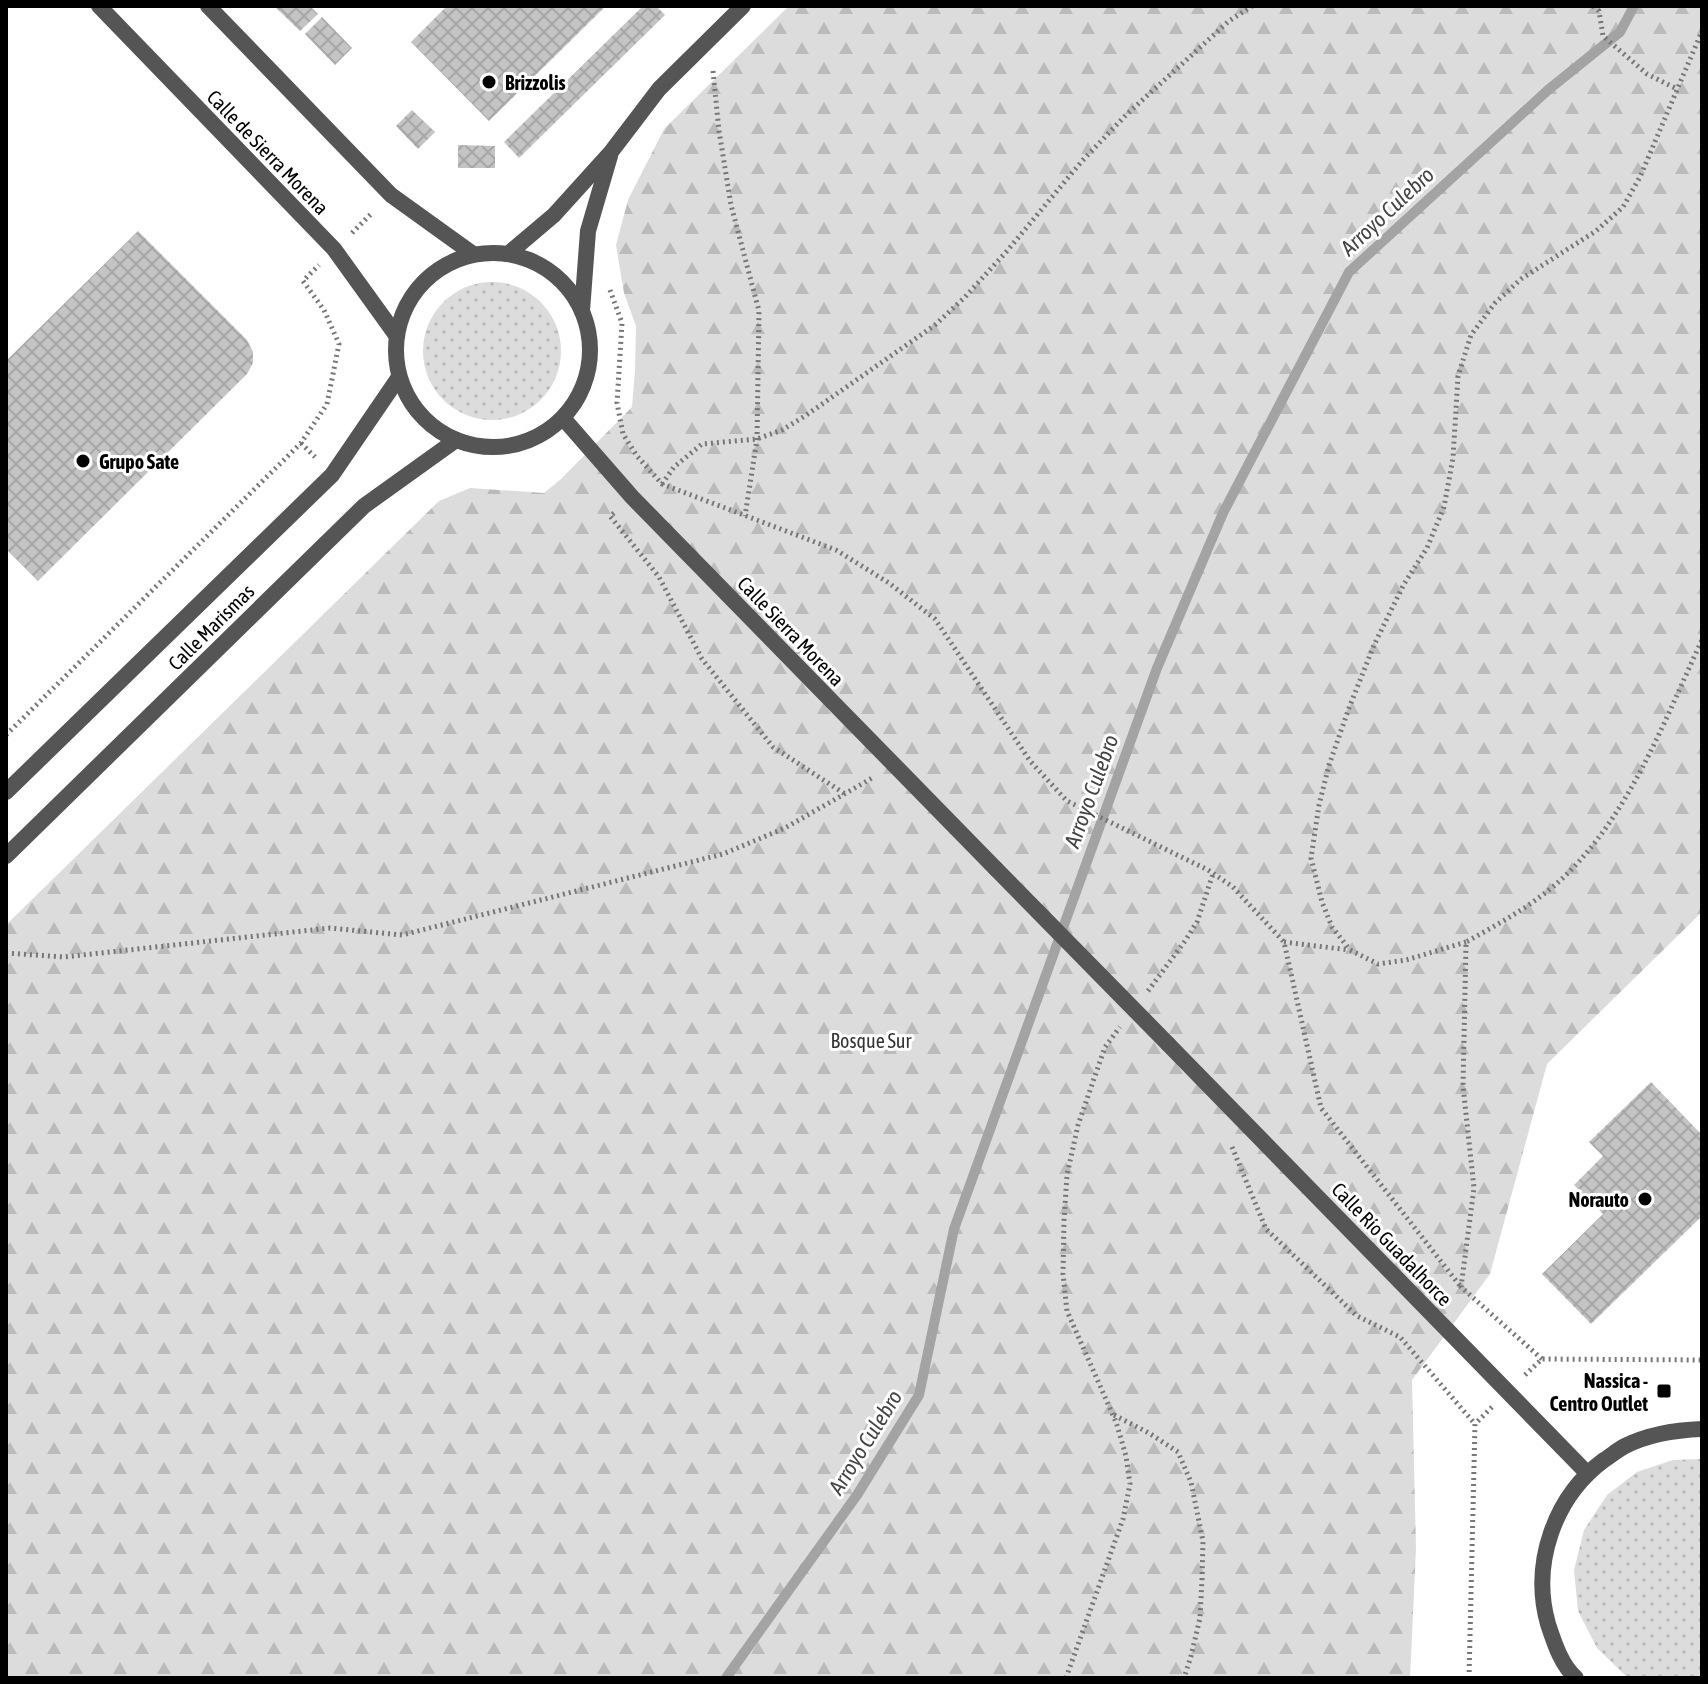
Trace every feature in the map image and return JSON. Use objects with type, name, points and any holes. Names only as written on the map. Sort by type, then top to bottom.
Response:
[{"type":"street","name":"Calle de Sierra Morena","points":[[99,6],[334,249],[396,335]]},
{"type":"street","points":[[208,6],[391,195],[473,254]]},
{"type":"street","points":[[508,254],[554,215],[611,152],[659,89],[743,6]]},
{"type":"street","points":[[582,311],[588,231],[611,152]]},
{"type":"street","points":[[473,254],[508,254],[539,264],[565,284],[582,311],[590,338],[589,367],[580,394],[563,418],[540,435],[513,446],[484,448],[456,440],[431,426],[411,404],[399,377],[396,335],[405,307],[422,283],[446,265],[473,254]]},
{"type":"street","name":"Calle Marismas","points":[[6,792],[332,475],[399,377]]},
{"type":"street","name":"Calle Sierra Morena","points":[[563,418],[632,497],[996,869]]},
{"type":"street","name":"Calle Marismas","points":[[6,856],[364,506],[456,440]]},
{"type":"street","name":"Calle Río Guadalhorce","points":[[996,869],[1587,1473]]},
{"type":"street","points":[[1576,1678],[1555,1645],[1543,1604],[1544,1554],[1558,1512],[1587,1473],[1623,1447],[1662,1432],[1702,1429]]},
{"type":"path","points":[[662,484],[674,467],[702,444],[757,439],[782,430],[935,325],[1007,251],[1082,161],[1126,115],[1229,21],[1252,6]]},
{"type":"path","points":[[1593,6],[1599,11],[1603,36],[1647,74],[1677,89]]},
{"type":"path","points":[[1350,950],[1332,927],[1311,858],[1319,805],[1334,751],[1374,645],[1404,584],[1427,548],[1444,507],[1453,458],[1458,376],[1471,335],[1495,303],[1521,279],[1596,231],[1623,207],[1640,177],[1702,31]]},
{"type":"path","points":[[710,39],[719,131],[731,205],[759,311],[757,439],[745,516]]},
{"type":"path","points":[[6,735],[301,443],[327,404],[339,344],[324,310],[303,281],[391,195]]},
{"type":"path","points":[[608,278],[622,323],[617,403],[623,434],[637,456],[662,484],[836,550],[889,583],[935,619],[1030,761],[1067,801],[1210,872],[1233,887],[1284,942],[1321,1108],[1461,1287],[1542,1359],[1702,1360]]},
{"type":"path","points":[[632,497],[610,516],[659,577],[702,659],[773,747],[845,794]]},
{"type":"path","points":[[1284,942],[1350,950],[1378,964],[1406,960],[1466,942],[1519,912],[1567,875],[1607,828],[1640,774],[1702,640]]},
{"type":"path","points":[[6,953],[64,957],[330,928],[402,935],[723,854],[785,828],[894,765]]},
{"type":"path","points":[[1140,1002],[1197,922],[1210,872]]},
{"type":"path","points":[[1461,1287],[1474,1188],[1463,1086],[1466,942]]},
{"type":"path","points":[[1066,1678],[1123,1519],[1130,1484],[1126,1456],[1113,1414],[1067,1311],[1063,1274],[1067,1175],[1078,1125],[1105,1047],[1121,1026]]},
{"type":"path","points":[[1230,1142],[1266,1229],[1357,1316],[1400,1337],[1475,1424],[1469,1678]]},
{"type":"path","points":[[1475,1424],[1542,1359]]},
{"type":"path","points":[[1113,1414],[1178,1452],[1191,1482],[1203,1541],[1202,1579],[1200,1618],[1184,1678]]},
{"type":"green space","name":"Bosque Sur","points":[[789,6],[1702,6],[1702,912],[1547,1064],[1490,1274],[1412,1380],[1416,1549],[1410,1678],[6,1678],[6,925],[439,501],[470,488],[544,493],[632,407],[636,326],[624,293],[616,245],[628,200],[664,129]]},
{"type":"green space","points":[[492,282],[519,287],[541,302],[556,324],[561,351],[556,378],[541,400],[519,415],[492,420],[465,415],[443,400],[428,378],[423,351],[428,324],[443,302],[465,287]]},
{"type":"green space","points":[[1702,1459],[1702,1678],[1628,1678],[1597,1648],[1578,1611],[1574,1570],[1584,1530],[1607,1495],[1637,1472],[1673,1460]]},
{"type":"building","points":[[274,6],[310,6],[318,14],[300,31]]},
{"type":"building","name":"Brizzolis","points":[[447,6],[606,6],[489,121],[411,42]]},
{"type":"building","points":[[643,6],[656,6],[665,15],[519,158],[504,142]]},
{"type":"building","points":[[322,17],[352,48],[335,65],[305,34]]},
{"type":"building","points":[[412,110],[435,132],[418,149],[396,126]]},
{"type":"building","points":[[458,145],[495,146],[495,168],[458,168]]},
{"type":"building","name":"Grupo Sate","points":[[138,231],[247,340],[253,352],[253,363],[247,374],[38,581],[6,549],[6,361]]},
{"type":"building","name":"Norauto","points":[[1651,1082],[1702,1135],[1702,1216],[1591,1324],[1542,1274],[1603,1214],[1574,1185],[1603,1156],[1589,1142]]},
{"type":"waterway","name":"Arroyo Culebro","points":[[726,1678],[857,1495],[919,1395],[954,1229],[1157,668],[1223,513],[1349,272],[1548,90],[1620,32],[1634,6]]},
{"type":"place","name":"Brizzolis","points":[[489,82]]},
{"type":"place","name":"Grupo Sate","points":[[83,461]]},
{"type":"place","name":"Norauto","points":[[1645,1199]]},
{"type":"place","name":"Nassica - Centro Outlet","points":[[1664,1391]]}]
